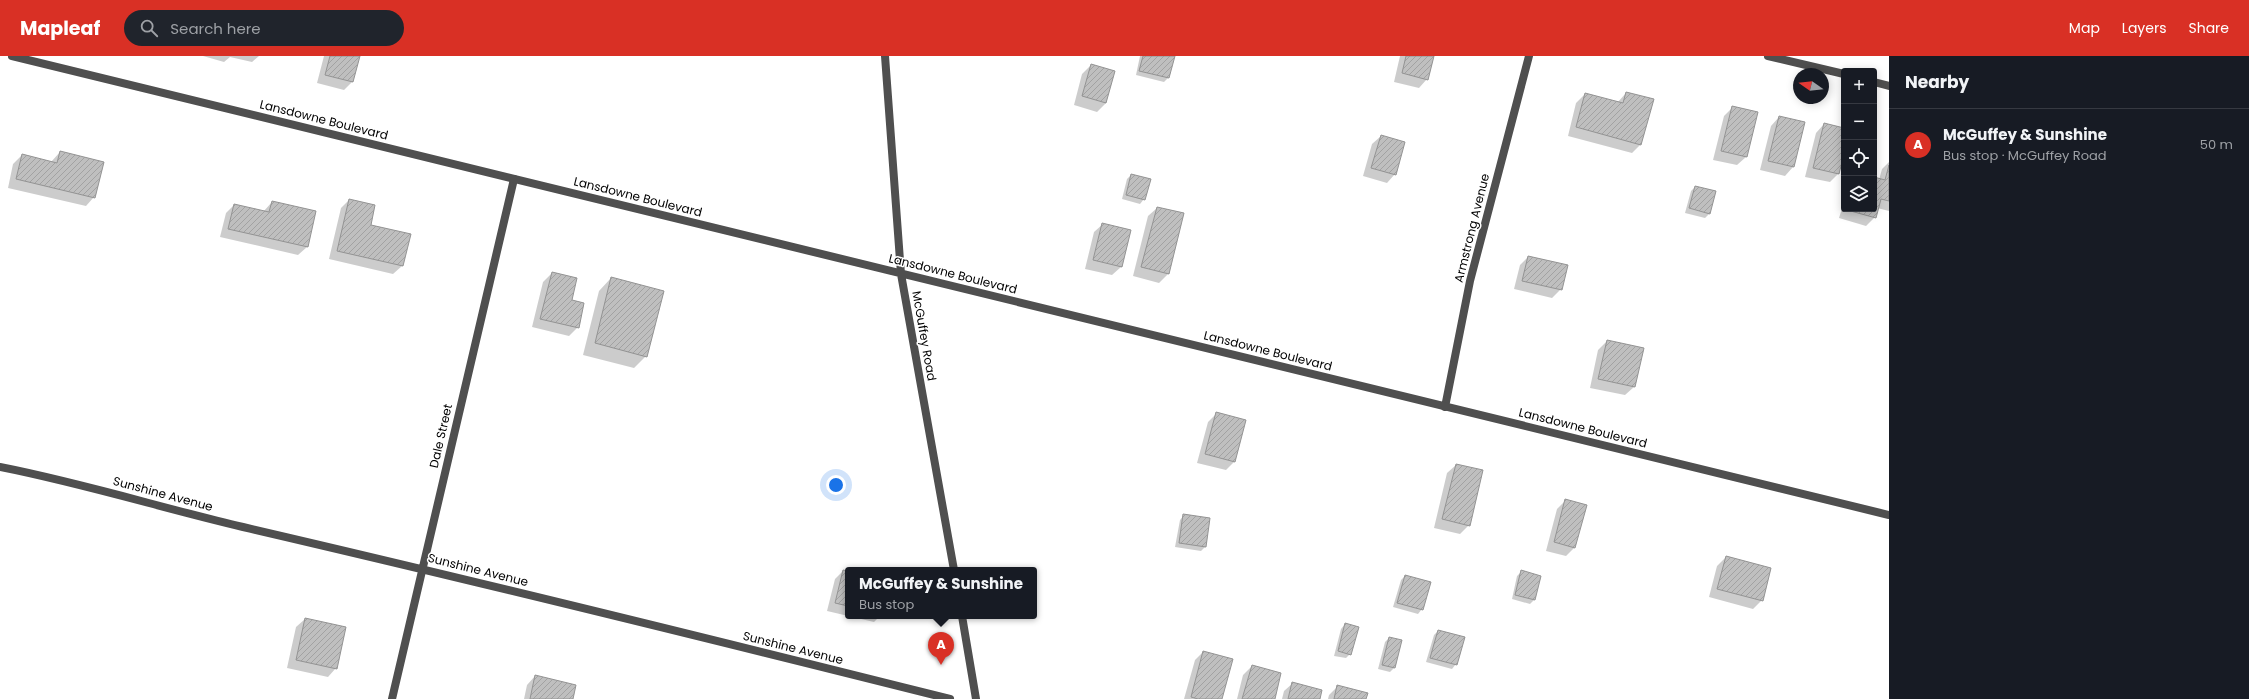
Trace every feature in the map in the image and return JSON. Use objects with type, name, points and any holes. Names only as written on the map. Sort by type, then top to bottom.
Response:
[{"type":"street","name":"Lansdowne Boulevard","points":[[12,56],[1889,515]]},
{"type":"street","name":"McGuffey Road","points":[[885,56],[901,274],[953,567]]},
{"type":"street","name":"Armstrong Avenue","points":[[1445,407],[1470,281],[1529,56]]},
{"type":"street","points":[[1768,56],[1841,73]]},
{"type":"street","points":[[1877,83],[1889,86]]},
{"type":"street","name":"Dale Street","points":[[392,699],[514,179]]},
{"type":"street","name":"Sunshine Avenue","points":[[0,467],[46,476],[198,516],[422,569],[950,699]]},
{"type":"street","points":[[963,619],[976,699]]},
{"type":"building","points":[[330,56],[360,56],[353,82],[325,75]]},
{"type":"building","points":[[1143,56],[1175,56],[1169,78],[1139,71]]},
{"type":"building","points":[[1406,56],[1434,56],[1428,80],[1402,73]]},
{"type":"building","points":[[1091,64],[1115,71],[1106,103],[1082,96]]},
{"type":"building","points":[[1626,92],[1654,99],[1641,145],[1576,127],[1585,93],[1623,103]]},
{"type":"building","points":[[1732,106],[1758,112],[1747,157],[1721,151]]},
{"type":"building","points":[[1779,116],[1805,122],[1794,167],[1768,161]]},
{"type":"building","points":[[1824,123],[1841,127],[1841,166],[1839,174],[1813,168]]},
{"type":"building","points":[[1381,135],[1405,142],[1396,175],[1371,168]]},
{"type":"building","points":[[60,151],[104,162],[95,198],[16,179],[22,154],[57,163]]},
{"type":"building","points":[[1889,165],[1889,201],[1881,199],[1876,218],[1854,212],[1877,212],[1877,178],[1885,180]]},
{"type":"building","points":[[1131,174],[1151,179],[1145,200],[1126,195]]},
{"type":"building","points":[[1695,186],[1716,191],[1710,214],[1689,208]]},
{"type":"building","points":[[349,199],[375,205],[371,225],[411,234],[403,266],[337,251]]},
{"type":"building","points":[[272,201],[316,211],[308,247],[228,229],[234,204],[269,212]]},
{"type":"building","points":[[1157,207],[1184,213],[1169,274],[1141,267]]},
{"type":"building","points":[[1102,223],[1131,230],[1122,267],[1093,260]]},
{"type":"building","points":[[1528,256],[1568,265],[1562,290],[1522,281]]},
{"type":"building","points":[[552,272],[577,278],[572,300],[584,303],[579,328],[540,319]]},
{"type":"building","points":[[611,277],[664,291],[647,357],[595,343]]},
{"type":"building","points":[[1607,340],[1644,348],[1635,387],[1598,379]]},
{"type":"building","points":[[1216,412],[1246,420],[1235,462],[1205,454]]},
{"type":"building","points":[[1456,464],[1483,470],[1470,526],[1442,519]]},
{"type":"building","points":[[1565,499],[1587,505],[1575,548],[1554,542]]},
{"type":"building","points":[[1183,514],[1210,518],[1206,547],[1179,543]]},
{"type":"building","points":[[1726,556],[1771,568],[1763,601],[1717,589]]},
{"type":"building","points":[[843,570],[845,570],[845,605],[835,603]]},
{"type":"building","points":[[1521,570],[1541,576],[1535,600],[1515,595]]},
{"type":"building","points":[[1405,575],[1431,582],[1423,610],[1397,603]]},
{"type":"building","points":[[305,618],[346,627],[337,669],[296,660]]},
{"type":"building","points":[[1345,623],[1359,627],[1351,655],[1338,651]]},
{"type":"building","points":[[1438,630],[1465,637],[1457,665],[1430,658]]},
{"type":"building","points":[[1389,637],[1402,640],[1395,668],[1382,665]]},
{"type":"building","points":[[1203,651],[1233,659],[1222,699],[1198,699],[1191,697]]},
{"type":"building","points":[[1252,665],[1281,673],[1275,699],[1242,699]]},
{"type":"building","points":[[535,675],[576,685],[573,699],[530,699]]},
{"type":"building","points":[[1292,682],[1322,690],[1320,699],[1288,699]]},
{"type":"building","points":[[1337,685],[1368,693],[1366,699],[1334,699]]},
{"type":"place","name":"McGuffey & Sunshine","points":[[941,665]]}]
